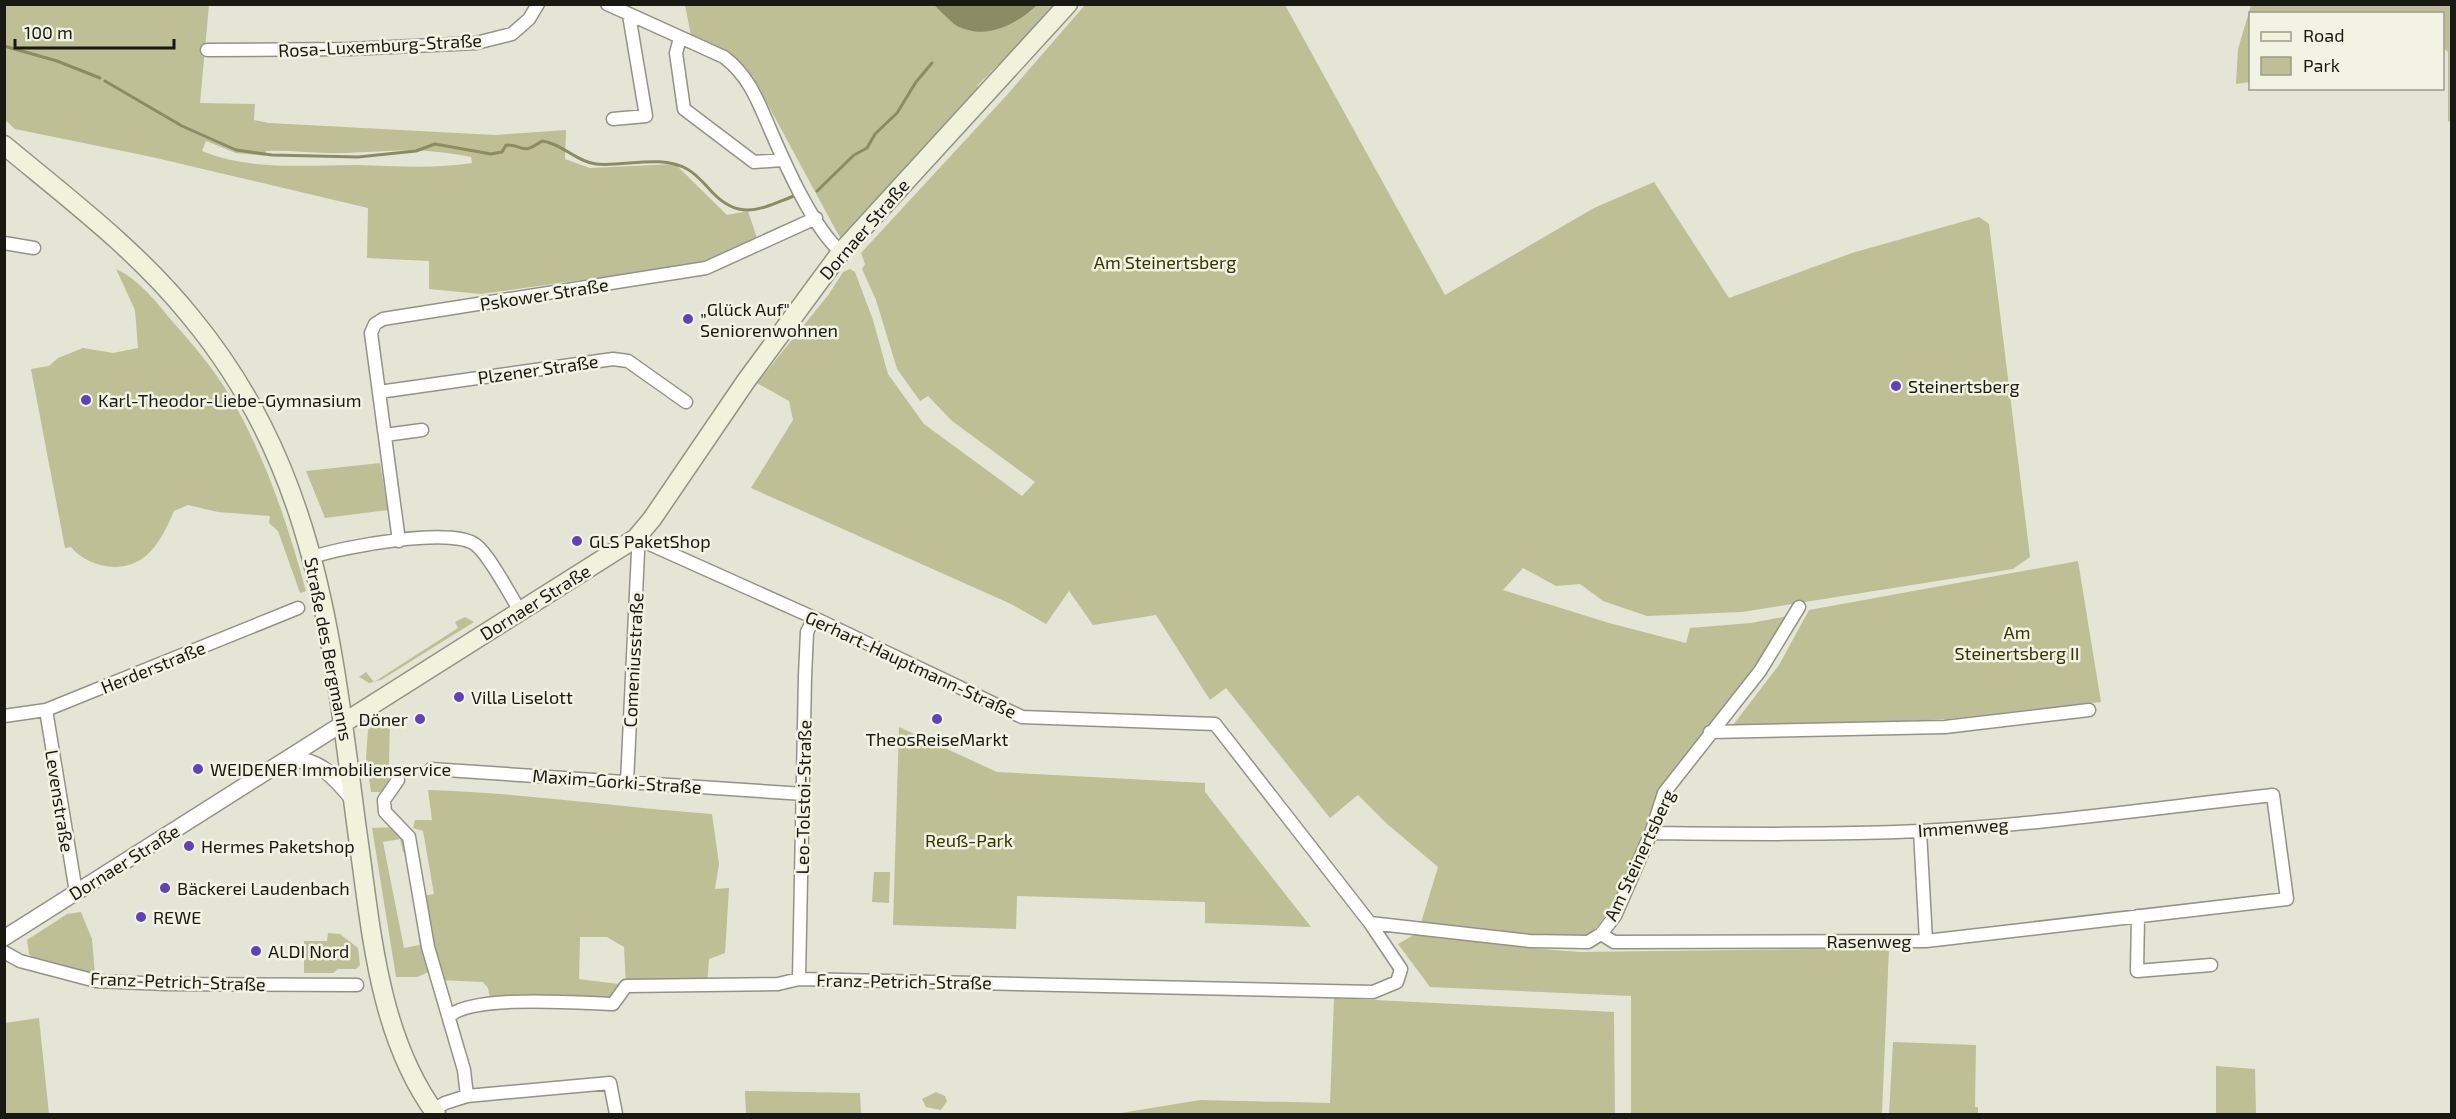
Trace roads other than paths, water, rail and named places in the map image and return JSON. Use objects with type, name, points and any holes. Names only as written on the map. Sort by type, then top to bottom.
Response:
[{"type":"main road","name":"Dornaer Straße","points":[[345,722],[636,538],[652,519],[746,381],[841,252],[1068,4]]},
{"type":"main road","name":"Straße des Bergmanns","points":[[4,145],[134,256],[191,316],[243,390],[273,446],[320,555],[345,722],[353,799],[384,994],[406,1061],[434,1112]]},
{"type":"street","name":"Rosa-Luxemburg-Straße","points":[[207,50],[350,50],[476,43],[512,34],[529,19],[538,4]]},
{"type":"street","points":[[607,4],[724,57],[741,69],[753,90],[783,160],[827,238],[841,252]]},
{"type":"street","points":[[614,119],[646,116],[629,15]]},
{"type":"street","points":[[680,38],[676,53],[684,109],[754,162],[783,160]]},
{"type":"street","name":"Pskower Straße","points":[[399,542],[371,333],[375,324],[383,319],[706,268],[816,218]]},
{"type":"street","points":[[4,243],[34,248]]},
{"type":"street","name":"Plzener Straße","points":[[379,392],[613,359],[628,361],[686,402]]},
{"type":"street","points":[[385,435],[422,430]]},
{"type":"street","points":[[320,555],[438,536],[470,540],[479,547],[520,611]]},
{"type":"street","name":"Comeniusstraße","points":[[627,782],[636,587],[636,538]]},
{"type":"street","name":"Gerhart-Hauptmann-Straße","points":[[636,538],[814,618],[1022,717],[1215,724],[1370,923],[1401,969],[1397,982],[1373,992]]},
{"type":"street","name":"Am Steinertsberg","points":[[1370,923],[1530,941],[1588,942],[1601,934],[1615,916],[1651,833],[1664,793],[1760,671],[1799,607]]},
{"type":"street","name":"Herderstraße","points":[[4,716],[46,710],[298,608]]},
{"type":"street","name":"Leo-Tolstoi-Straße","points":[[799,979],[807,632],[814,618]]},
{"type":"street","name":"Levenstraße","points":[[46,710],[76,892]]},
{"type":"street","points":[[1710,732],[1945,727],[2090,710]]},
{"type":"street","name":"Dornaer Straße","points":[[4,938],[345,722]]},
{"type":"street","points":[[286,759],[319,765],[329,771],[353,799]]},
{"type":"street","name":"Maxim-Gorki-Straße","points":[[431,769],[804,794]]},
{"type":"street","points":[[398,780],[384,800],[385,812],[408,837],[428,947],[464,1070],[467,1096]]},
{"type":"street","name":"Immenweg","points":[[1651,833],[1778,835],[1920,831],[2042,822],[2273,795],[2287,899]]},
{"type":"street","points":[[1920,831],[1926,941]]},
{"type":"street","name":"Rasenweg","points":[[1601,934],[1614,942],[1926,941],[2287,899]]},
{"type":"street","points":[[2138,916],[2137,971],[2211,965]]},
{"type":"street","name":"Franz-Petrich-Straße","points":[[4,952],[20,961],[96,981],[166,984],[357,985]]},
{"type":"street","name":"Franz-Petrich-Straße","points":[[449,1017],[456,1009],[491,1003],[613,1004],[627,986],[778,984],[799,979],[1373,992]]},
{"type":"street","name":"Straße des Bergmanns","points":[[434,1112],[467,1096],[610,1083],[616,1114]]},
{"type":"waterway","points":[[4,46],[57,61],[100,78]]},
{"type":"waterway","points":[[817,191],[854,155],[867,148],[875,134],[897,113],[916,82],[932,63]]},
{"type":"waterway","points":[[105,81],[182,126],[236,150],[272,155],[358,157],[416,151],[435,144],[491,154],[502,152],[506,145],[526,149],[542,141],[556,145],[589,163],[665,162],[677,165],[694,174],[724,203],[734,208],[753,210],[794,196]]},
{"type":"place","name":"„Glück Auf\" Seniorenwohnen","points":[[688,319]]},
{"type":"place","name":"Steinertsberg","points":[[1896,386]]},
{"type":"place","name":"Karl-Theodor-Liebe-Gymnasium","points":[[86,400]]},
{"type":"place","name":"GLS PaketShop","points":[[577,541]]},
{"type":"place","name":"Villa Liselott","points":[[459,697]]},
{"type":"place","name":"Döner","points":[[420,719]]},
{"type":"place","name":"TheosReiseMarkt","points":[[937,719]]},
{"type":"place","name":"WEIDENER Immobilienservice","points":[[198,769]]},
{"type":"place","name":"Hermes Paketshop","points":[[189,846]]},
{"type":"place","name":"Bäckerei Laudenbach","points":[[165,888]]},
{"type":"place","name":"REWE","points":[[141,917]]},
{"type":"place","name":"ALDI Nord","points":[[256,951]]},
{"type":"park label","name":"Am Steinertsberg II","points":[[2017,642]]},
{"type":"park label","name":"Reuß-Park","points":[[969,840]]}]
